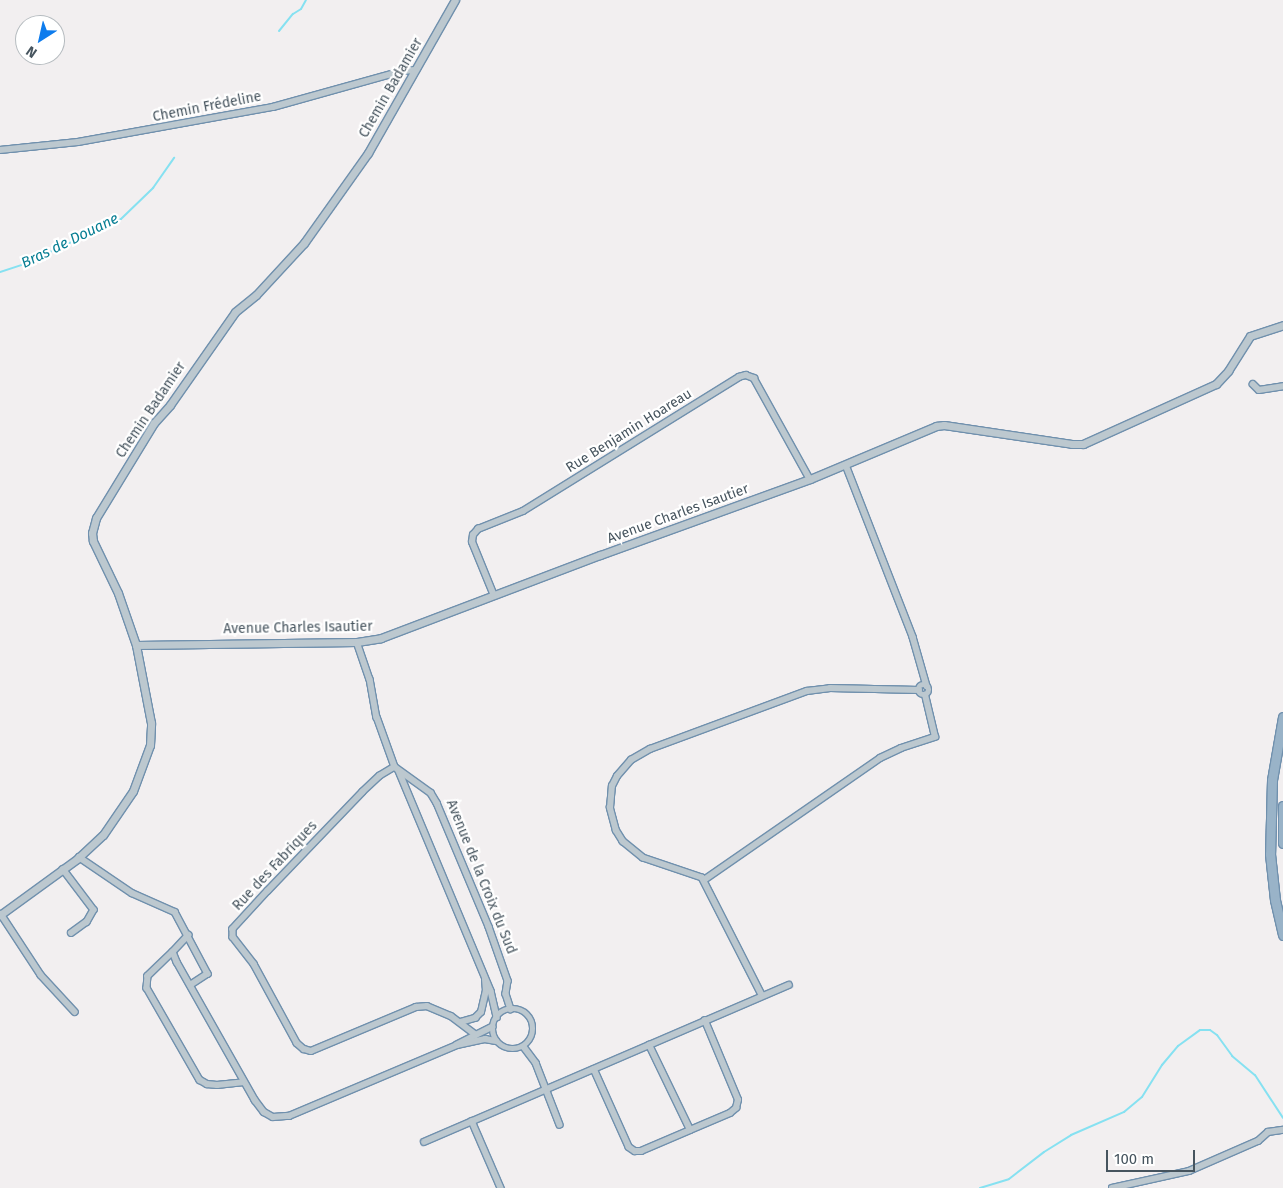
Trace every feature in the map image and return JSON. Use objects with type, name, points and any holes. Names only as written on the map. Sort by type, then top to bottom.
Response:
[{"type":"highway","points":[[1283,717],[1272,780],[1270,845],[1275,900],[1283,935]]},
{"type":"highway","points":[[1283,806],[1283,843]]},
{"type":"street","name":"Chemin Badamier","points":[[1,914],[64,869],[103,835],[133,791],[147,757],[152,734],[151,723],[136,645],[118,593],[93,541],[92,533],[96,518],[154,423],[170,405],[230,318],[256,296],[304,243],[368,153],[456,0]]},
{"type":"street","name":"Chemin Frédeline","points":[[0,150],[78,142],[273,107],[402,71],[415,70]]},
{"type":"street","name":"Avenue Charles Isautier","points":[[136,645],[357,642],[381,638],[600,555],[810,479],[936,426],[944,425],[1072,444],[1084,444],[1216,384],[1228,371],[1250,336],[1283,325]]},
{"type":"street","name":"Rue Benjamin Hoareau","points":[[494,596],[472,542],[473,535],[478,529],[523,511],[739,377],[746,375],[754,378],[810,479]]},
{"type":"street","points":[[1253,384],[1259,390],[1283,386]]},
{"type":"street","points":[[846,465],[913,637],[929,691],[925,695]]},
{"type":"street","points":[[357,642],[372,688],[377,717],[397,769],[491,991],[497,1017],[493,1027],[496,1041]]},
{"type":"street","points":[[920,664],[919,689],[920,694],[925,695]]},
{"type":"street","points":[[762,996],[704,880],[697,874],[642,858],[623,842],[616,831],[610,808],[611,792],[617,776],[631,760],[650,749],[807,691],[830,688],[919,689],[926,686]]},
{"type":"street","points":[[704,880],[880,758],[901,748],[935,738],[925,695]]},
{"type":"street","name":"Avenue de la Croix du Sud","points":[[397,769],[431,793],[438,803],[490,926],[508,981],[506,994],[511,1009]]},
{"type":"street","name":"Rue des Fabriques","points":[[397,769],[363,792],[268,891],[233,929],[232,933],[254,964],[297,1043],[304,1049],[311,1051],[416,1007],[434,1007],[461,1022],[466,1029],[476,1035]]},
{"type":"street","points":[[79,857],[132,893],[170,908],[175,912],[189,935],[208,974],[191,985]]},
{"type":"street","points":[[64,869],[94,910],[87,922],[72,933]]},
{"type":"street","points":[[1,914],[41,974],[75,1012]]},
{"type":"street","points":[[189,935],[148,976],[147,988],[200,1080],[207,1084],[217,1085],[244,1082]]},
{"type":"street","points":[[173,952],[259,1107],[273,1117],[281,1118],[457,1046],[493,1027]]},
{"type":"street","points":[[461,1022],[475,1018],[481,1012],[486,991],[484,976]]},
{"type":"street","points":[[424,1142],[789,985]]},
{"type":"street","points":[[457,1046],[485,1039],[496,1041],[507,1048],[516,1050],[524,1046],[532,1036],[532,1024],[523,1012],[511,1009],[497,1017]]},
{"type":"street","points":[[594,1069],[628,1147],[635,1151],[641,1151],[730,1113],[736,1108],[738,1100],[705,1021]]},
{"type":"street","points":[[649,1045],[690,1130]]},
{"type":"street","points":[[524,1046],[536,1063],[560,1125]]},
{"type":"street","points":[[472,1121],[501,1188]]},
{"type":"street","points":[[1112,1188],[1189,1171],[1258,1141],[1268,1132],[1283,1130]]},
{"type":"waterway","name":"Bras de Douane","points":[[279,31],[293,14],[301,9],[306,0]]},
{"type":"waterway","name":"Bras de Douane","points":[[0,272],[22,265],[121,219],[153,188],[174,158]]},
{"type":"waterway","points":[[980,1188],[1009,1179],[1044,1152],[1071,1135],[1124,1112],[1142,1097],[1162,1065],[1178,1046],[1200,1030],[1210,1030],[1217,1035],[1232,1056],[1255,1075],[1283,1118]]}]
